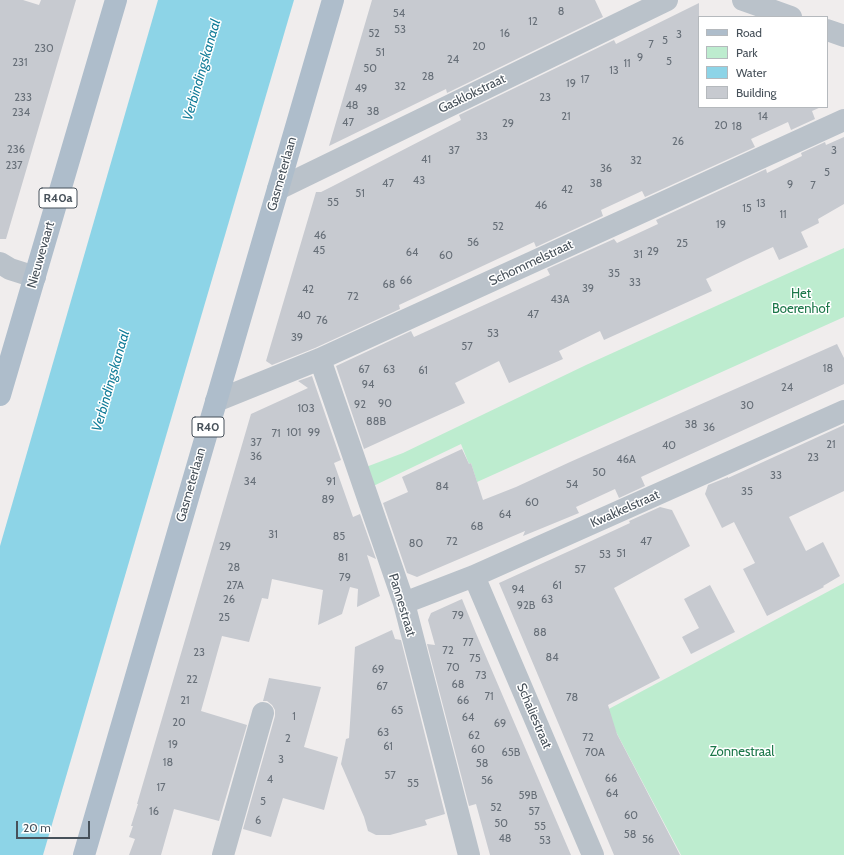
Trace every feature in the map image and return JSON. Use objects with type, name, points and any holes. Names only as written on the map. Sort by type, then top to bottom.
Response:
[{"type":"main road","name":"Nieuwevaart","points":[[0,395],[116,0]]},
{"type":"main road","name":"Gasmeterlaan","points":[[84,855],[333,0]]},
{"type":"street","name":"Gasklokstraat","points":[[278,188],[667,0]]},
{"type":"street","points":[[743,0],[788,16]]},
{"type":"street","points":[[828,30],[844,36]]},
{"type":"street","name":"Schommelstraat","points":[[216,401],[320,359],[844,120]]},
{"type":"street","points":[[0,263],[10,269],[35,277]]},
{"type":"street","name":"Pannestraat","points":[[320,359],[404,603],[469,855]]},
{"type":"street","name":"Kwakkelstraat","points":[[404,603],[474,576],[844,410]]},
{"type":"street","name":"Schaliestraat","points":[[474,576],[593,855]]},
{"type":"street","points":[[223,855],[263,714]]},
{"type":"green space","name":"Het Boerenhof","points":[[844,248],[844,317],[477,482],[471,463],[469,464],[461,444],[365,490],[358,470],[403,453],[586,365]]},
{"type":"green space","name":"Zonnestraal","points":[[844,583],[844,855],[681,855],[605,711]]},
{"type":"water","name":"Verbindingskanaal","points":[[158,0],[294,0],[43,855],[0,855],[0,546]]},
{"type":"building","points":[[0,0],[23,0],[39,5],[41,0],[76,0],[6,239],[0,239]]},
{"type":"building","points":[[372,0],[595,0],[603,17],[447,93],[446,89],[329,146]]},
{"type":"building","points":[[699,3],[698,108],[819,108],[812,111],[815,119],[791,130],[788,122],[751,139],[755,147],[645,197],[642,191],[601,210],[603,216],[536,247],[534,242],[399,305],[400,309],[315,348],[272,365],[266,361],[316,192],[321,192],[461,120],[459,115],[614,40],[616,44]]},
{"type":"building","points":[[844,137],[844,204],[818,219],[819,223],[801,232],[808,247],[779,260],[773,247],[706,279],[712,291],[604,340],[600,331],[559,351],[563,359],[509,383],[499,361],[455,383],[465,403],[364,449],[336,366],[411,331],[414,337],[550,275],[547,269],[614,239],[617,243],[658,224],[656,220],[766,169],[767,173],[802,156],[801,153],[825,142],[826,145]]},
{"type":"building","points":[[837,344],[844,358],[844,384],[641,477],[645,486],[619,498],[615,489],[576,507],[579,513],[523,536],[525,531],[417,577],[407,573],[383,503],[408,492],[402,477],[462,449],[469,464],[471,463],[483,500],[516,487]]},
{"type":"building","points":[[312,376],[341,460],[334,463],[353,517],[360,514],[376,559],[367,555],[380,596],[357,607],[358,589],[350,587],[342,614],[318,625],[323,590],[272,579],[268,599],[262,598],[249,642],[222,636],[201,711],[247,725],[219,821],[174,809],[161,855],[129,855],[135,839],[129,837],[133,826],[131,826],[137,804],[251,414],[308,388],[298,381]]},
{"type":"building","points":[[844,425],[844,491],[789,517],[806,551],[823,542],[840,576],[823,586],[824,587],[767,616],[743,569],[755,563],[734,522],[722,528],[705,494],[708,485],[728,478]]},
{"type":"building","points":[[660,507],[672,510],[690,546],[614,588],[660,678],[608,705],[617,734],[680,855],[614,855],[499,583],[630,523],[629,521]]},
{"type":"building","points":[[710,585],[735,632],[691,654],[682,637],[699,628],[684,599]]},
{"type":"building","points":[[462,599],[571,855],[490,855],[476,804],[469,806],[427,644],[435,645],[428,620],[431,613]]},
{"type":"building","points":[[392,630],[395,639],[401,640],[445,814],[425,820],[427,825],[390,835],[376,835],[368,831],[364,817],[341,764],[346,739],[349,738],[355,647]]},
{"type":"building","points":[[269,678],[321,687],[304,747],[338,757],[324,810],[283,798],[271,837],[243,829],[275,716],[275,710],[272,705],[267,701],[263,701]]}]
